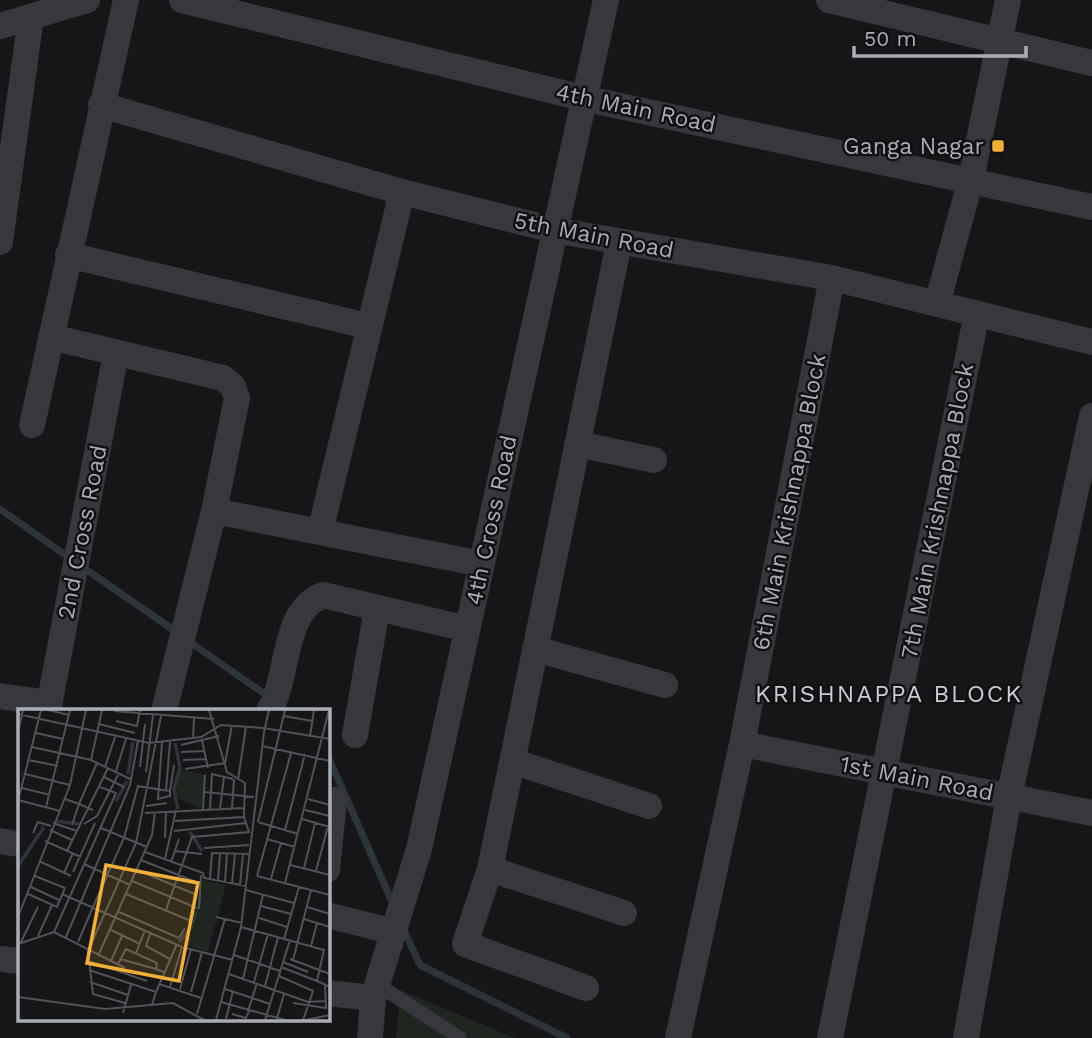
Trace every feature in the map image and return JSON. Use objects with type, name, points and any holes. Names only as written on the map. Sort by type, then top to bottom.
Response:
[{"type":"street","points":[[0,26],[87,0]]},
{"type":"street","points":[[32,425],[126,0]]},
{"type":"street","name":"4th Main Road","points":[[182,0],[587,99],[1092,207]]},
{"type":"street","name":"4th Cross Road","points":[[370,1038],[375,991],[419,849],[554,230],[587,99],[606,0]]},
{"type":"street","points":[[829,0],[1092,63]]},
{"type":"street","points":[[937,304],[971,179],[1008,0]]},
{"type":"street","points":[[0,243],[31,17]]},
{"type":"street","name":"5th Main Road","points":[[101,105],[402,192],[554,230],[832,278],[1092,342]]},
{"type":"street","points":[[320,532],[402,192]]},
{"type":"street","points":[[586,988],[465,944],[490,869],[619,243]]},
{"type":"street","points":[[68,255],[368,326]]},
{"type":"street","name":"6th Main Krishnappa Block","points":[[681,1025],[742,744],[832,278]]},
{"type":"street","name":"7th Main Krishnappa Block","points":[[830,1038],[977,313]]},
{"type":"street","points":[[51,337],[223,378],[233,386],[237,398],[214,510],[164,709]]},
{"type":"street","name":"2nd Cross Road","points":[[49,707],[116,353]]},
{"type":"street","points":[[966,1038],[1009,796],[1092,416]]},
{"type":"street","points":[[578,444],[654,460]]},
{"type":"street","points":[[214,510],[482,564]]},
{"type":"street","points":[[270,709],[299,613],[310,600],[323,595],[467,629]]},
{"type":"street","points":[[355,735],[377,609]]},
{"type":"street","points":[[535,649],[665,685]]},
{"type":"street","points":[[0,696],[49,707]]},
{"type":"street","name":"1st Main Road","points":[[742,744],[1092,813]]},
{"type":"street","points":[[512,761],[649,806]]},
{"type":"street","points":[[329,850],[334,800]]},
{"type":"street","points":[[0,841],[18,844]]},
{"type":"street","points":[[490,869],[624,913]]},
{"type":"street","points":[[329,915],[398,922]]},
{"type":"street","points":[[0,958],[18,961]]},
{"type":"street","points":[[329,993],[375,991]]},
{"type":"lane","points":[[375,991],[460,1038]]},
{"type":"shaded area","points":[[400,990],[515,1038],[396,1038]]},
{"type":"waterway","points":[[0,509],[71,559]]},
{"type":"waterway","points":[[81,566],[178,633]]},
{"type":"waterway","points":[[187,640],[269,697]]},
{"type":"waterway","points":[[329,759],[393,904]]},
{"type":"waterway","points":[[403,928],[420,965],[567,1038]]},
{"type":"place","name":"Ganga Nagar","points":[[998,146]]},
{"type":"district","name":"KRISHNAPPA BLOCK","points":[[889,694]]}]
